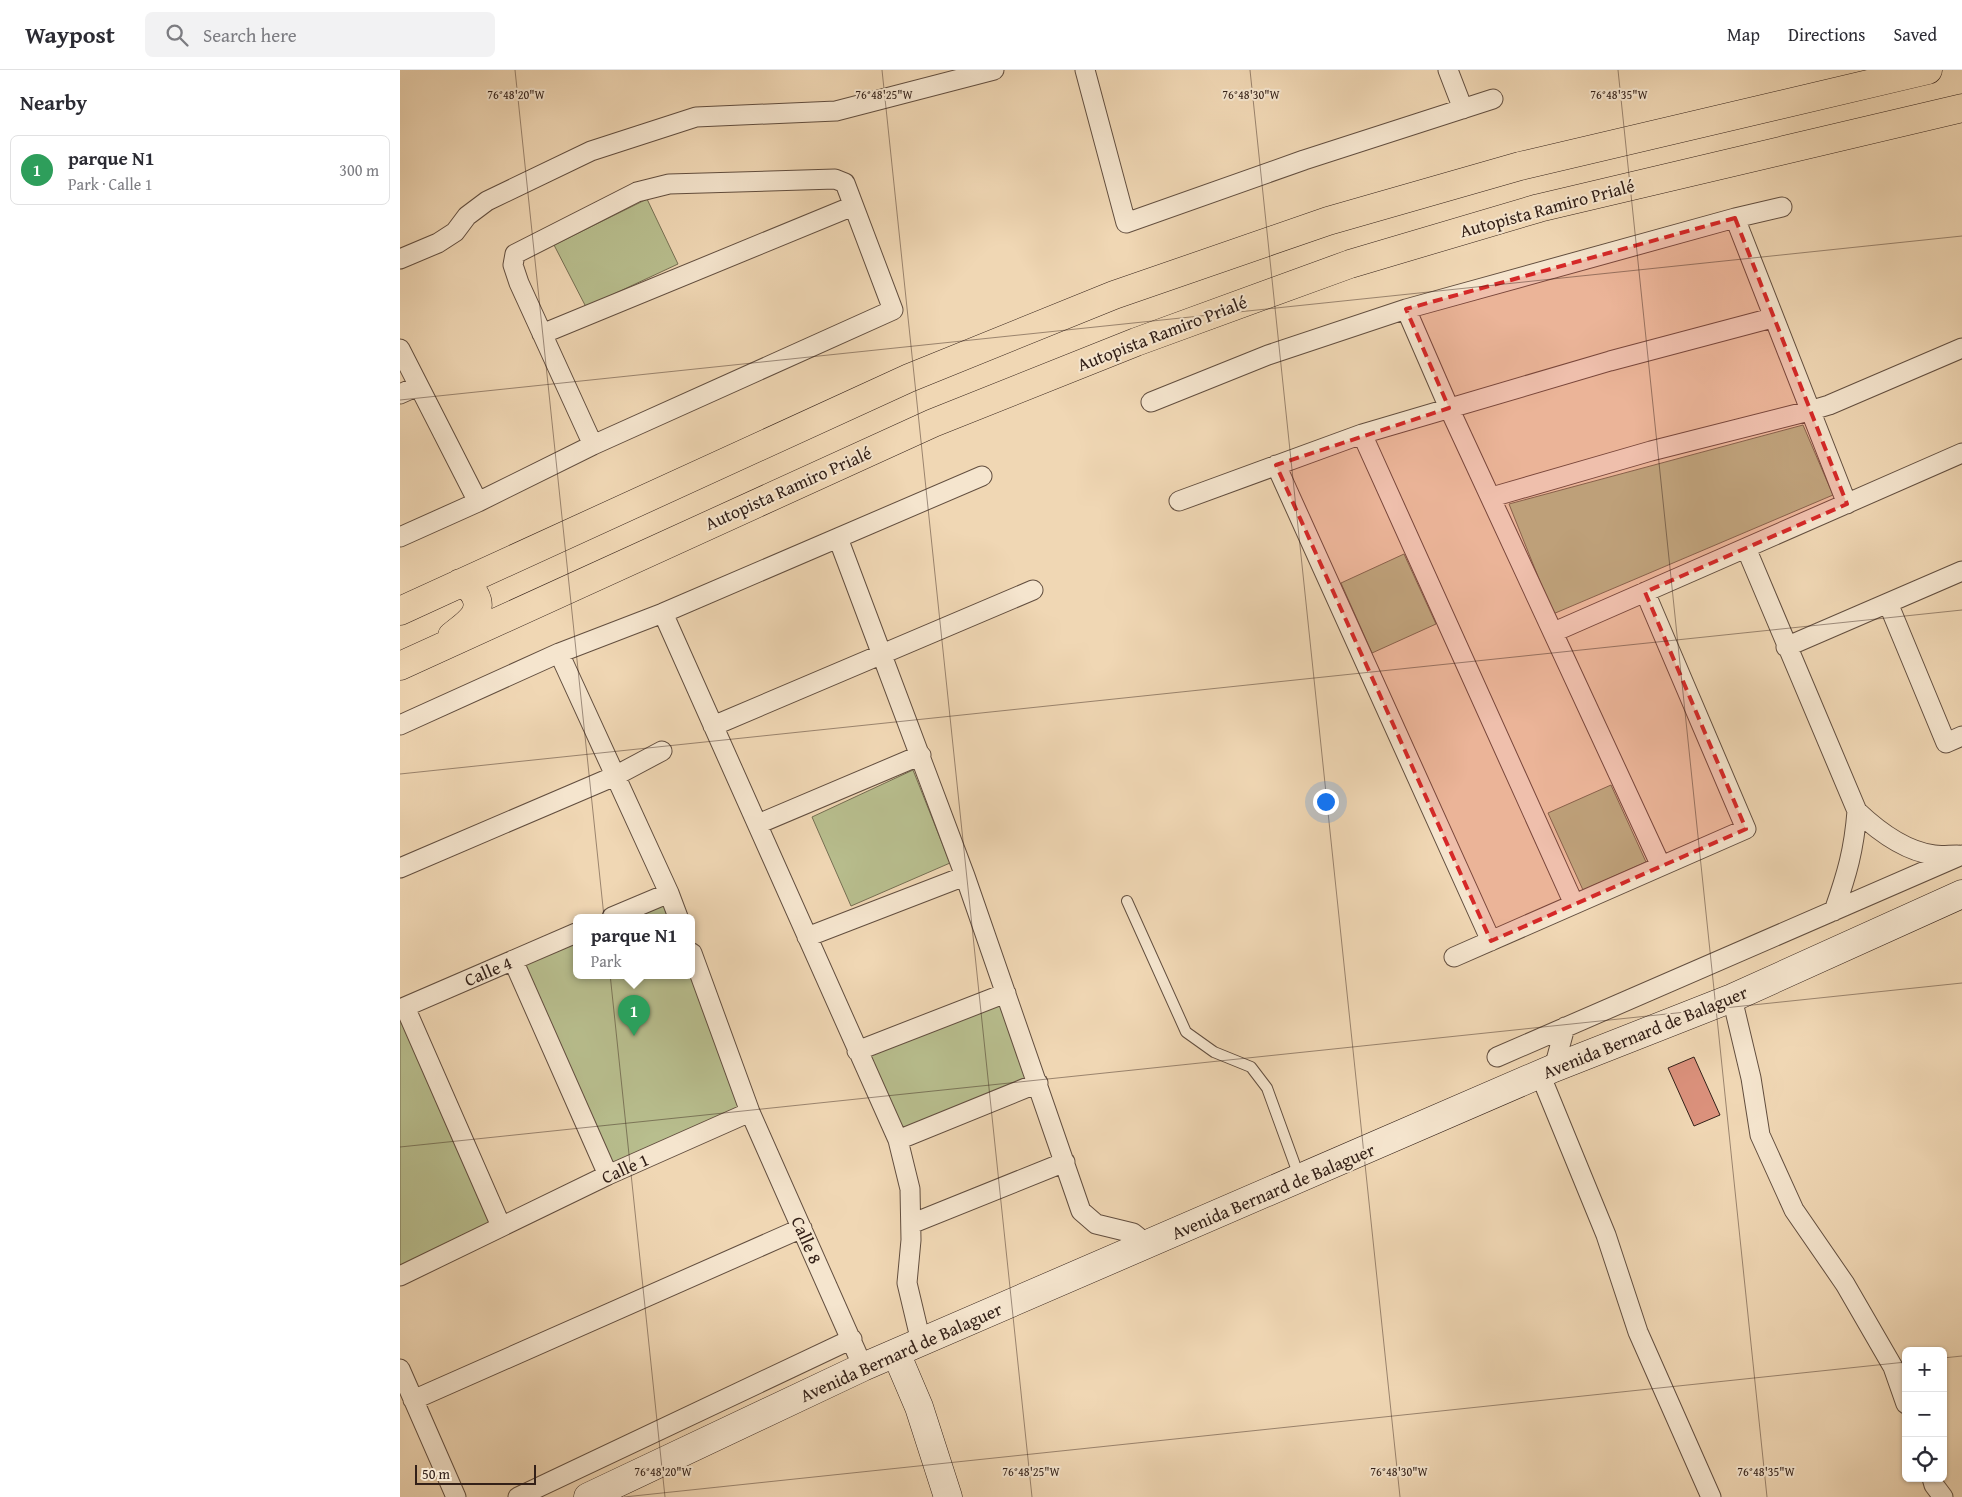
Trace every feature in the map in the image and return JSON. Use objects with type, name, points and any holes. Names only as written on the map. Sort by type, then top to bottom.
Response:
[{"type":"highway","points":[[400,611],[909,378],[1114,295],[1328,221],[1520,166],[1928,70]]},
{"type":"highway","name":"Autopista Ramiro Prialé","points":[[400,666],[933,423],[1136,342],[1350,264],[1539,208],[1962,108]]},
{"type":"highway","points":[[436,649],[472,620],[478,609],[476,597],[469,588],[460,583]]},
{"type":"street","points":[[400,259],[438,243],[455,232],[468,216],[487,201],[591,151],[696,117],[836,111],[994,70]]},
{"type":"street","points":[[1085,70],[1126,223],[1304,160],[1493,99]]},
{"type":"street","points":[[1448,70],[1463,109]]},
{"type":"street","points":[[400,537],[478,502],[593,446],[893,310],[845,183],[835,179],[669,184],[636,192],[515,254],[513,265],[516,274],[593,446]]},
{"type":"street","points":[[542,334],[853,206]]},
{"type":"street","points":[[1151,402],[1268,355],[1406,309],[1735,218],[1782,207]]},
{"type":"street","points":[[1735,218],[1772,318],[1847,504]]},
{"type":"street","points":[[1406,309],[1449,408],[1661,866]]},
{"type":"street","points":[[1179,501],[1362,434],[1610,361],[1772,318]]},
{"type":"street","points":[[1492,498],[1651,451],[1809,411],[1962,348]]},
{"type":"street","points":[[400,349],[478,502]]},
{"type":"street","points":[[400,394],[418,386]]},
{"type":"street","points":[[1362,434],[1574,904]]},
{"type":"street","points":[[1554,632],[1962,453]]},
{"type":"street","points":[[1276,465],[1491,941]]},
{"type":"street","points":[[400,725],[559,653],[663,612],[982,476]]},
{"type":"street","points":[[838,538],[883,653],[965,876],[1081,1211],[1096,1224],[1133,1233],[1148,1245]]},
{"type":"street","points":[[1746,548],[1856,811],[1877,830],[1905,846],[1933,855],[1962,855]]},
{"type":"street","points":[[1786,647],[1962,570]]},
{"type":"street","points":[[713,726],[1033,590]]},
{"type":"street","points":[[1454,957],[1746,829],[1645,592]]},
{"type":"street","points":[[1888,603],[1946,743],[1962,736]]},
{"type":"street","points":[[663,612],[898,1140],[910,1189],[911,1240],[906,1283],[921,1342]]},
{"type":"street","points":[[559,653],[669,892],[677,914]]},
{"type":"street","points":[[400,868],[616,776],[662,751]]},
{"type":"street","points":[[758,824],[921,755]]},
{"type":"street","points":[[1834,911],[1851,858],[1856,811]]},
{"type":"street","points":[[1497,1057],[1962,855]]},
{"type":"street","points":[[807,937],[965,876]]},
{"type":"street","points":[[619,914],[669,892]]},
{"type":"street","name":"Avenida Bernard de Balaguer","points":[[588,1497],[863,1367],[1547,1071],[1732,998],[1962,894]]},
{"type":"street","name":"Calle 4","points":[[402,1008],[573,934]]},
{"type":"street","points":[[513,960],[608,1175]]},
{"type":"street","name":"Calle 8","points":[[695,961],[750,1112],[863,1367]]},
{"type":"street","points":[[857,1050],[1006,993]]},
{"type":"street","points":[[1732,998],[1752,1078],[1760,1135],[1794,1210],[1844,1284],[1893,1367],[1902,1393]]},
{"type":"street","points":[[402,1008],[501,1226]]},
{"type":"street","points":[[1565,1027],[1547,1071],[1606,1235],[1638,1332],[1711,1497]]},
{"type":"street","points":[[898,1140],[1038,1083]]},
{"type":"street","name":"Calle 1","points":[[400,1276],[608,1175],[750,1112]]},
{"type":"street","points":[[911,1224],[1065,1162]]},
{"type":"street","points":[[414,1400],[802,1228]]},
{"type":"street","points":[[518,1497],[852,1339]]},
{"type":"street","points":[[896,1353],[919,1407],[948,1497]]},
{"type":"street","points":[[400,1369],[456,1497]]},
{"type":"street","points":[[928,1436],[950,1459],[964,1497]]},
{"type":"street","points":[[1933,1482],[1943,1497]]},
{"type":"lane","points":[[1127,901],[1186,1032],[1214,1052],[1251,1067],[1267,1088],[1300,1179]]},
{"type":"highlighted area","points":[[1735,218],[1847,504],[1645,592],[1746,829],[1491,941],[1276,465],[1449,408],[1406,309]]},
{"type":"green space","points":[[647,199],[678,264],[586,307],[554,245]]},
{"type":"green space","points":[[1803,425],[1833,495],[1553,614],[1509,504]]},
{"type":"green space","points":[[1404,554],[1436,624],[1372,653],[1341,583]]},
{"type":"green space","points":[[913,770],[950,863],[851,906],[812,817]]},
{"type":"green space","points":[[1611,785],[1646,862],[1583,890],[1548,813]]},
{"type":"green space","points":[[665,903],[669,914],[639,914]]},
{"type":"green space","points":[[573,943],[573,979],[693,979],[741,1106],[610,1164],[522,966]]},
{"type":"green space","points":[[1002,1002],[1028,1079],[902,1128],[867,1052]]},
{"type":"green space","points":[[400,1018],[490,1223],[400,1267]]},
{"type":"building","points":[[1694,1057],[1720,1115],[1694,1126],[1668,1068]]},
{"type":"place","name":"parque N1","points":[[634,1036]]}]
